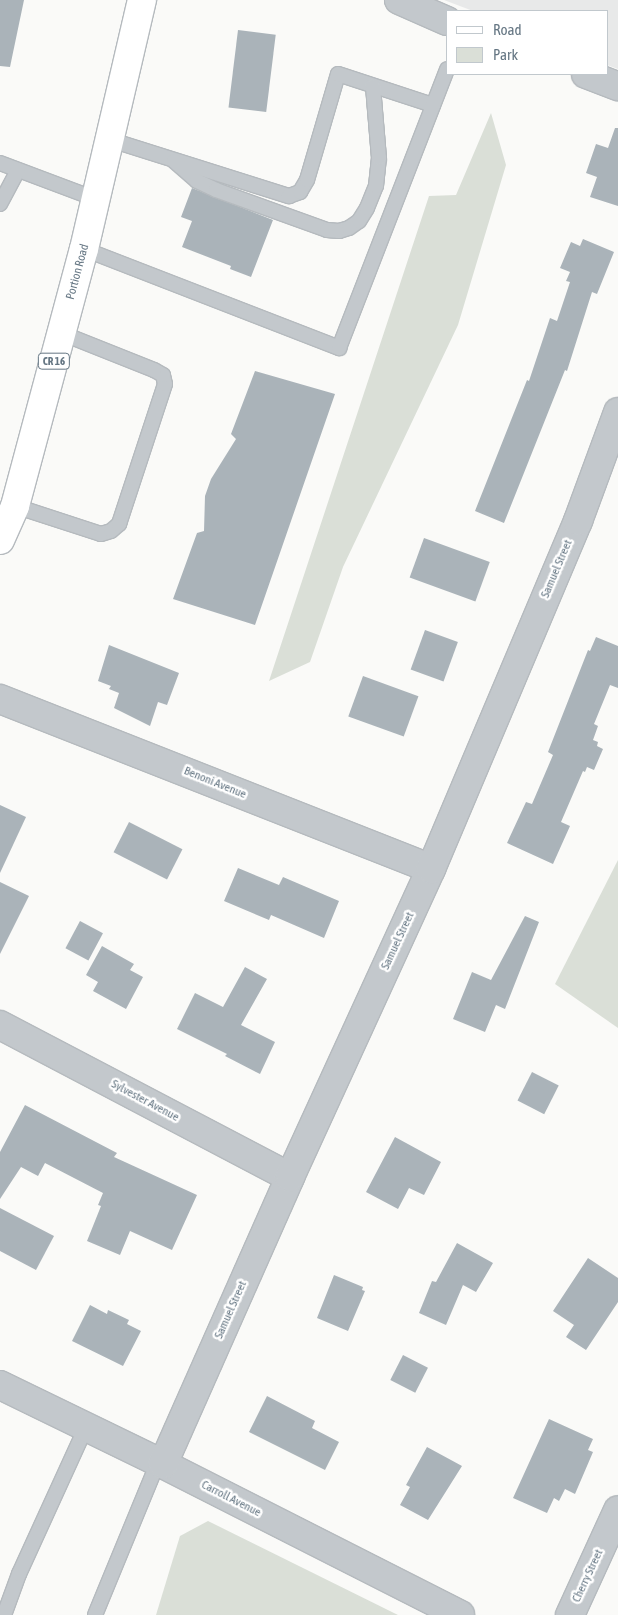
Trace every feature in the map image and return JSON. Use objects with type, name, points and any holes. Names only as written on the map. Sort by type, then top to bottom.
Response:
[{"type":"main road","name":"Portion Road","points":[[0,540],[8,502],[61,333],[84,249],[111,140],[120,90],[142,0]]},
{"type":"street","points":[[398,0],[446,21]]},
{"type":"street","points":[[589,75],[618,86]]},
{"type":"street","name":"Samuel Street","points":[[160,1463],[430,869],[578,521],[618,412]]},
{"type":"street","name":"Benoni Avenue","points":[[0,699],[430,869]]},
{"type":"street","name":"Sylvester Avenue","points":[[0,1025],[290,1177]]},
{"type":"street","name":"Carroll Avenue","points":[[0,1385],[160,1463],[460,1615]]},
{"type":"street","name":"Cherry Street","points":[[570,1615],[618,1510]]},
{"type":"lane","points":[[84,249],[339,348],[446,72]]},
{"type":"lane","points":[[111,140],[289,196],[300,192],[307,180],[338,74],[433,105]]},
{"type":"lane","points":[[171,158],[197,181],[216,190],[327,230],[339,231],[349,228],[367,208],[376,186],[379,158],[373,86]]},
{"type":"lane","points":[[0,163],[96,199]]},
{"type":"lane","points":[[0,204],[18,170]]},
{"type":"lane","points":[[8,502],[101,534],[111,531],[119,524],[165,384],[163,375],[154,370],[61,333]]},
{"type":"lane","points":[[4,1615],[19,1574],[86,1427]]},
{"type":"lane","points":[[94,1615],[160,1463]]},
{"type":"shaded area","points":[[444,0],[618,0],[618,69],[608,65],[608,10],[470,10]]},
{"type":"green space","points":[[491,113],[506,165],[458,325],[343,567],[310,662],[269,681],[429,196],[456,195]]},
{"type":"green space","points":[[618,860],[618,1028],[555,984]]},
{"type":"green space","points":[[208,1521],[398,1615],[156,1615],[180,1536]]},
{"type":"building","points":[[0,0],[24,0],[10,67],[0,66]]},
{"type":"building","points":[[238,30],[276,35],[266,112],[228,107]]},
{"type":"building","points":[[615,128],[618,128],[618,206],[590,197],[597,177],[586,173],[596,144],[608,148]]},
{"type":"building","points":[[192,188],[273,220],[251,277],[230,269],[231,266],[182,247],[192,221],[181,217]]},
{"type":"building","points":[[583,239],[614,252],[597,294],[592,292],[567,371],[565,370],[504,523],[475,511],[527,380],[529,381],[550,318],[557,321],[570,282],[566,281],[570,272],[560,268],[571,242],[580,246]]},
{"type":"building","points":[[255,371],[335,394],[255,625],[173,599],[197,533],[204,531],[205,496],[211,479],[236,439],[231,434]]},
{"type":"building","points":[[424,538],[490,562],[475,601],[410,577]]},
{"type":"building","points":[[425,630],[458,642],[444,681],[411,669]]},
{"type":"building","points":[[596,637],[618,646],[618,688],[610,685],[594,724],[598,726],[593,740],[598,742],[597,746],[603,749],[594,770],[587,767],[585,772],[583,771],[561,822],[570,826],[553,864],[507,843],[526,802],[532,804],[553,755],[548,752],[588,650],[590,651]]},
{"type":"building","points":[[109,645],[179,673],[167,705],[158,702],[150,726],[114,708],[119,693],[109,689],[111,686],[98,681]]},
{"type":"building","points":[[363,676],[418,696],[404,737],[348,716]]},
{"type":"building","points":[[0,805],[26,817],[0,873]]},
{"type":"building","points":[[129,822],[182,849],[167,880],[114,852]]},
{"type":"building","points":[[238,868],[279,885],[283,877],[339,901],[324,938],[271,915],[269,920],[224,901]]},
{"type":"building","points":[[0,882],[29,896],[0,954]]},
{"type":"building","points":[[525,916],[539,922],[505,1009],[496,1005],[485,1032],[453,1019],[472,972],[491,980]]},
{"type":"building","points":[[80,921],[103,933],[88,961],[65,948]]},
{"type":"building","points":[[102,946],[134,964],[130,970],[143,977],[126,1009],[93,991],[98,982],[86,975]]},
{"type":"building","points":[[245,967],[267,979],[241,1025],[275,1042],[260,1074],[225,1056],[227,1054],[177,1029],[195,993],[223,1007]]},
{"type":"building","points":[[532,1072],[559,1086],[544,1114],[517,1101]]},
{"type":"building","points":[[25,1105],[117,1153],[114,1157],[197,1195],[172,1250],[130,1231],[120,1255],[87,1241],[101,1206],[98,1205],[103,1193],[45,1163],[38,1176],[21,1167],[0,1199],[0,1152]]},
{"type":"building","points":[[395,1137],[441,1162],[424,1195],[409,1188],[398,1209],[366,1192]]},
{"type":"building","points":[[0,1208],[54,1236],[36,1270],[0,1251]]},
{"type":"building","points":[[457,1243],[493,1263],[476,1292],[463,1285],[446,1325],[419,1313],[432,1281],[436,1282]]},
{"type":"building","points":[[588,1258],[618,1278],[618,1302],[586,1350],[566,1337],[574,1325],[553,1311]]},
{"type":"building","points":[[334,1275],[363,1287],[362,1290],[365,1291],[348,1331],[317,1318]]},
{"type":"building","points":[[90,1305],[107,1314],[108,1310],[129,1320],[127,1324],[141,1331],[123,1366],[72,1341]]},
{"type":"building","points":[[403,1355],[428,1368],[415,1393],[390,1380]]},
{"type":"building","points":[[267,1396],[315,1421],[312,1428],[339,1442],[325,1470],[249,1432]]},
{"type":"building","points":[[549,1419],[593,1439],[588,1450],[593,1452],[575,1494],[565,1489],[559,1501],[554,1498],[547,1513],[513,1498]]},
{"type":"building","points":[[427,1447],[462,1466],[428,1520],[400,1505],[410,1487],[406,1485]]}]
